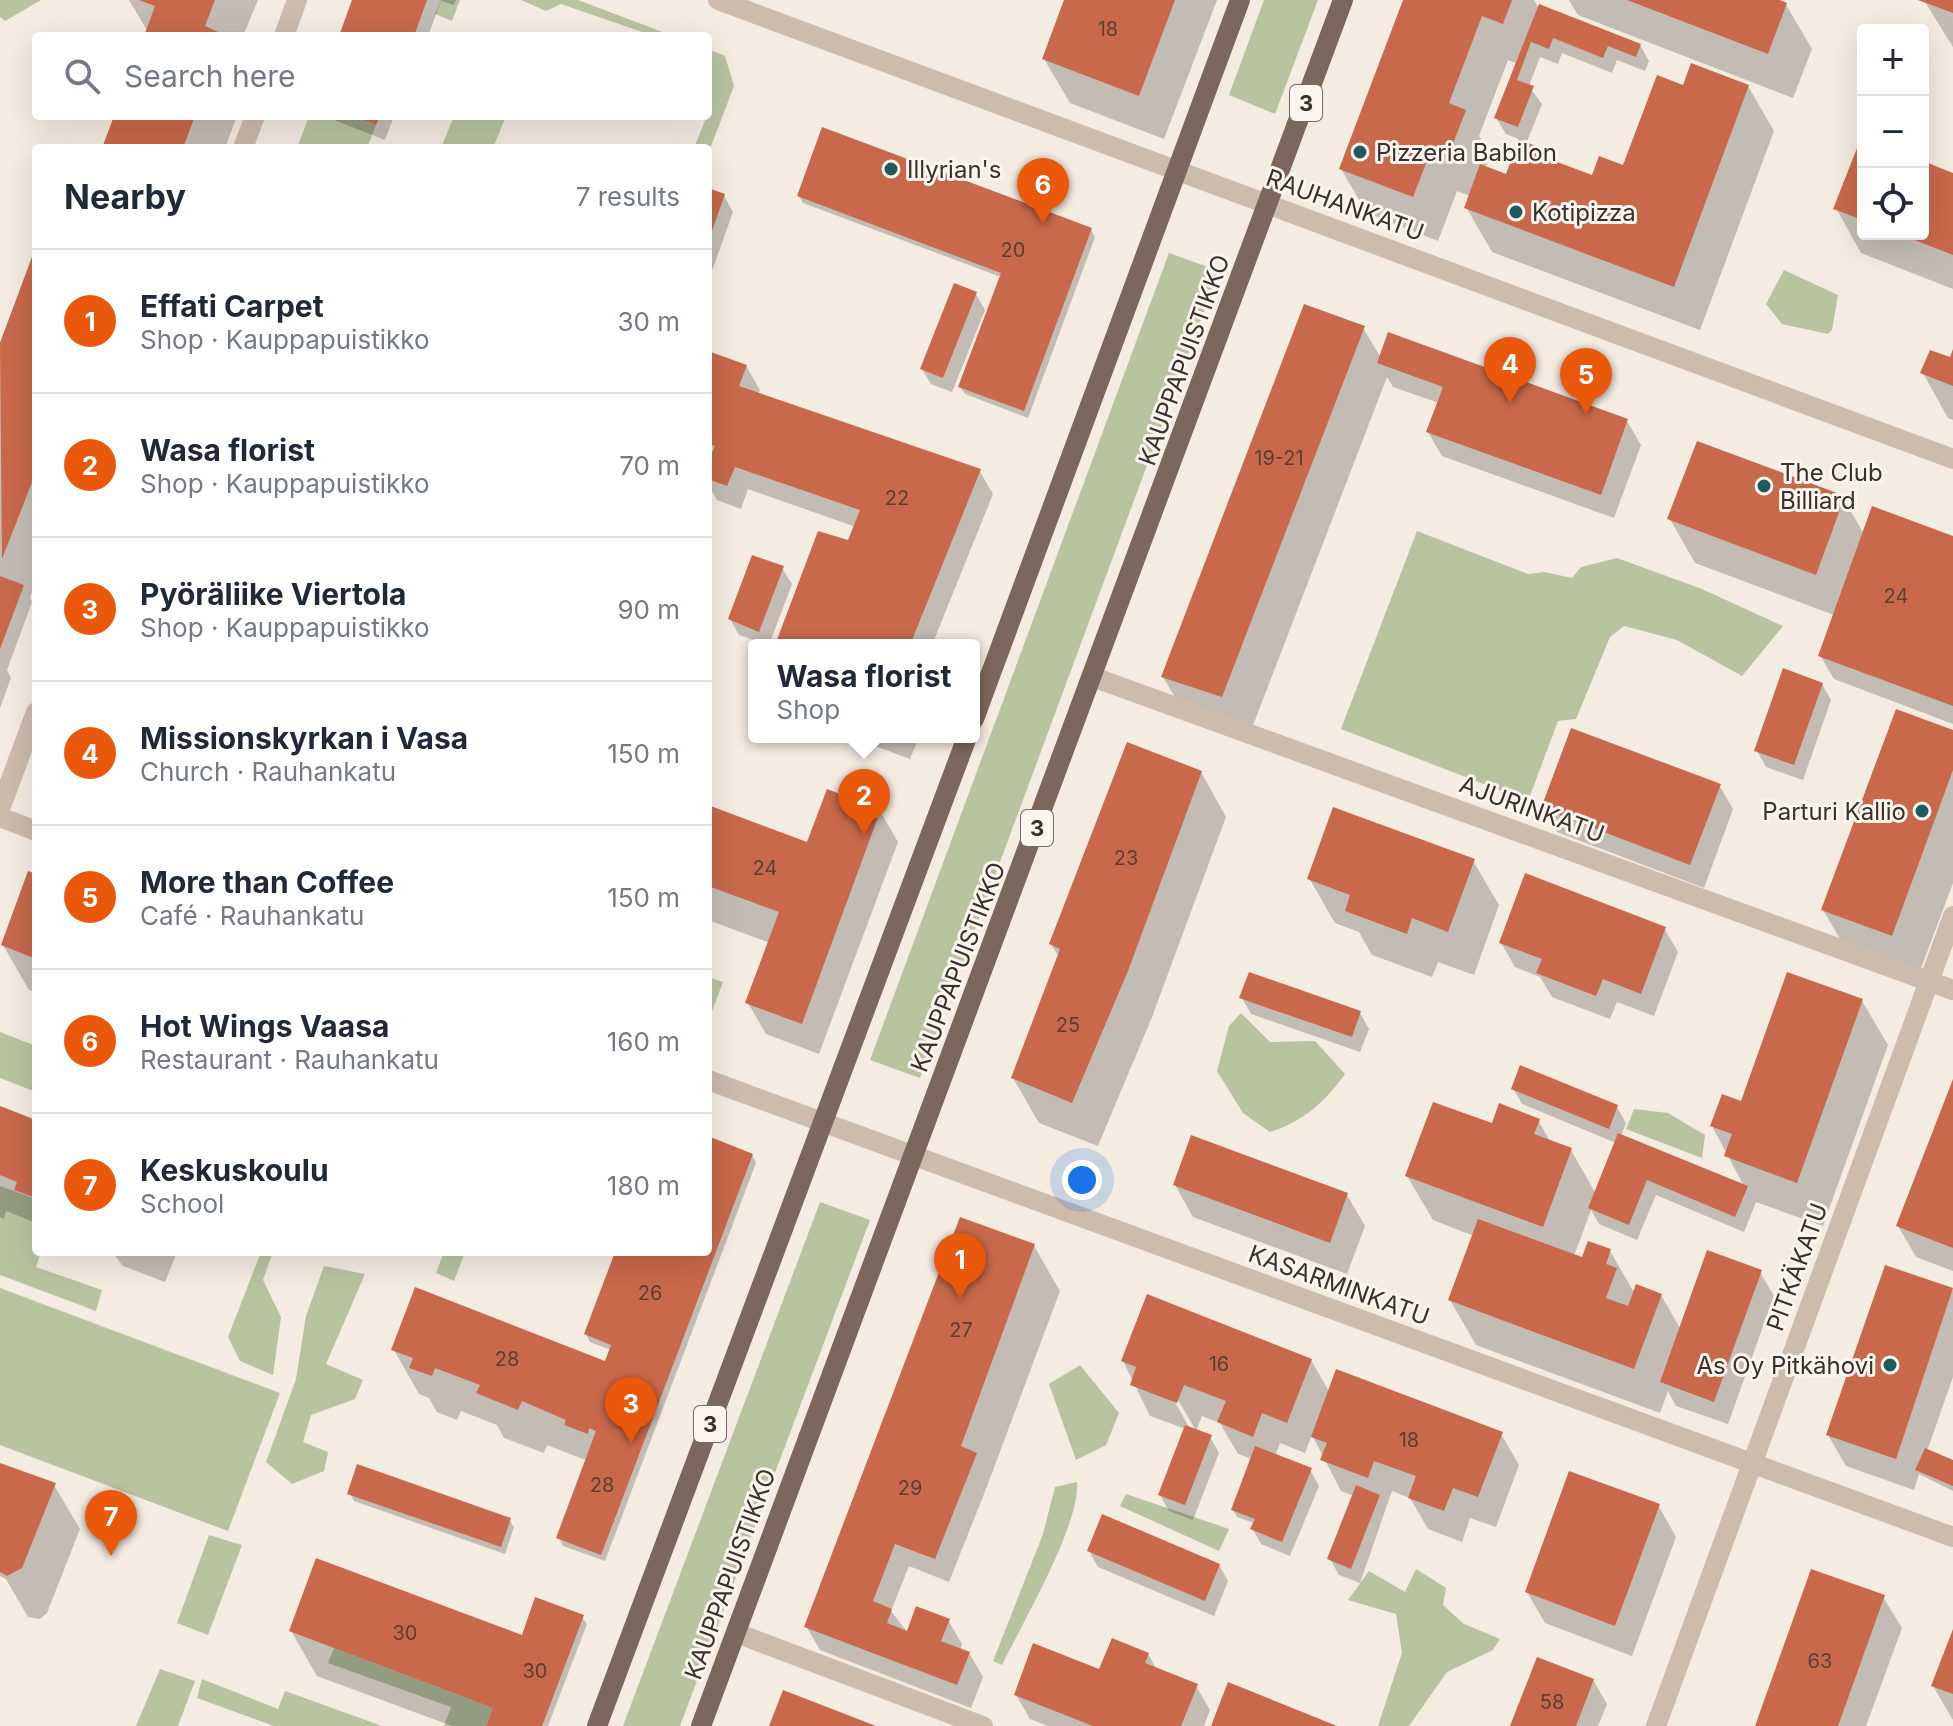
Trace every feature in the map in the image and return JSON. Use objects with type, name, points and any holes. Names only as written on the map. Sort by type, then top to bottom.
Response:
[{"type":"main road","points":[[980,703],[1240,0]]},
{"type":"main road","name":"KAUPPAPUISTIKKO","points":[[701,1726],[1343,0]]},
{"type":"main road","name":"3","points":[[597,1726],[965,743]]},
{"type":"street","points":[[285,32],[297,0]]},
{"type":"street","name":"RAUHANKATU","points":[[718,0],[1953,459]]},
{"type":"street","points":[[244,144],[254,120]]},
{"type":"street","name":"AJURINKATU","points":[[1093,677],[1953,990]]},
{"type":"street","points":[[0,809],[32,723]]},
{"type":"street","points":[[0,817],[32,829]]},
{"type":"street","name":"PITKÄKATU","points":[[1656,1726],[1953,916]]},
{"type":"street","name":"KASARMINKATU","points":[[712,1081],[1953,1537]]},
{"type":"street","points":[[736,1633],[983,1726]]},
{"type":"green space","points":[[0,0],[41,0],[5,21],[0,17]]},
{"type":"green space","points":[[441,0],[460,0],[452,21],[435,14]]},
{"type":"green space","points":[[521,0],[578,0],[662,32],[642,32],[561,4],[546,11]]},
{"type":"green space","points":[[1264,0],[1318,0],[1275,114],[1229,95]]},
{"type":"green space","points":[[712,51],[725,56],[734,86],[712,144],[696,144],[705,120],[712,120]]},
{"type":"green space","points":[[308,120],[362,120],[376,125],[369,144],[298,144]]},
{"type":"green space","points":[[452,120],[504,120],[495,144],[443,144]]},
{"type":"green space","points":[[1169,253],[1219,271],[920,1078],[870,1060]]},
{"type":"green space","points":[[1784,270],[1838,295],[1832,330],[1828,334],[1782,324],[1766,304]]},
{"type":"green space","points":[[1417,531],[1528,574],[1544,572],[1572,578],[1581,567],[1617,558],[1702,589],[1783,626],[1742,676],[1677,640],[1624,626],[1610,637],[1576,719],[1558,721],[1528,801],[1341,729]]},
{"type":"green space","points":[[712,978],[723,982],[712,1011]]},
{"type":"green space","points":[[1241,1013],[1270,1042],[1315,1041],[1345,1074],[1313,1109],[1293,1123],[1270,1132],[1243,1113],[1217,1071],[1229,1026]]},
{"type":"green space","points":[[0,1032],[32,1044],[32,1090],[0,1078]]},
{"type":"green space","points":[[1634,1109],[1668,1113],[1705,1135],[1702,1158],[1626,1129]]},
{"type":"green space","points":[[0,1186],[32,1198],[32,1256],[40,1256],[36,1267],[102,1290],[96,1311],[0,1275]]},
{"type":"green space","points":[[820,1202],[870,1220],[680,1726],[623,1726]]},
{"type":"green space","points":[[259,1256],[272,1256],[263,1280],[281,1317],[273,1375],[240,1361],[228,1337]]},
{"type":"green space","points":[[442,1256],[463,1256],[454,1281],[436,1273]]},
{"type":"green space","points":[[324,1266],[365,1274],[326,1364],[363,1380],[355,1399],[311,1415],[303,1442],[328,1452],[324,1471],[292,1484],[266,1462],[296,1379],[306,1316]]},
{"type":"green space","points":[[0,1288],[280,1393],[228,1531],[0,1445]]},
{"type":"green space","points":[[1080,1365],[1119,1413],[1106,1445],[1076,1460],[1049,1384]]},
{"type":"green space","points":[[1077,1482],[1076,1500],[1060,1547],[1002,1665],[993,1661],[1043,1534],[1055,1487]]},
{"type":"green space","points":[[1126,1494],[1229,1529],[1219,1551],[1120,1506]]},
{"type":"green space","points":[[209,1535],[242,1545],[208,1635],[177,1623]]},
{"type":"green space","points":[[1416,1569],[1446,1588],[1443,1605],[1464,1624],[1500,1639],[1493,1650],[1447,1672],[1409,1726],[1378,1726],[1402,1653],[1396,1614],[1348,1600],[1369,1571],[1405,1592]]},
{"type":"green space","points":[[334,1648],[493,1708],[486,1726],[444,1726],[451,1707],[328,1663]]},
{"type":"green space","points":[[160,1669],[195,1681],[178,1726],[136,1726]]},
{"type":"green space","points":[[202,1679],[278,1709],[285,1691],[382,1726],[274,1726],[197,1698]]},
{"type":"building","points":[[139,0],[215,0],[205,26],[218,32],[145,32],[155,6]]},
{"type":"building","points":[[352,0],[427,0],[415,32],[340,32]]},
{"type":"building","points":[[1064,0],[1175,0],[1139,96],[1042,59]]},
{"type":"building","points":[[1403,0],[1512,0],[1503,24],[1482,16],[1449,103],[1466,110],[1449,154],[1432,148],[1413,197],[1339,169]]},
{"type":"building","points":[[1627,0],[1780,0],[1787,3],[1768,54]]},
{"type":"building","points":[[1918,0],[1953,0],[1953,13]]},
{"type":"building","points":[[1539,4],[1641,44],[1636,57],[1608,46],[1603,58],[1553,38],[1549,49],[1531,42],[1517,80],[1534,86],[1518,127],[1494,118]]},
{"type":"building","points":[[1691,63],[1749,85],[1674,287],[1464,208],[1480,164],[1506,174],[1519,139],[1538,147],[1536,154],[1592,175],[1599,156],[1623,165],[1657,75],[1683,85]]},
{"type":"building","points":[[112,120],[194,120],[184,144],[104,144]]},
{"type":"building","points":[[822,127],[1092,228],[1024,411],[958,387],[1001,273],[797,196]]},
{"type":"building","points":[[1857,148],[1857,218],[1833,209]]},
{"type":"building","points":[[1929,163],[1953,173],[1953,255],[1914,240],[1929,240]]},
{"type":"building","points":[[712,189],[725,194],[712,231]]},
{"type":"building","points":[[32,257],[32,482],[2,559],[0,343]]},
{"type":"building","points":[[954,283],[977,292],[943,378],[920,369]]},
{"type":"building","points":[[1304,304],[1365,326],[1222,697],[1161,677]]},
{"type":"building","points":[[1388,332],[1628,419],[1601,495],[1426,432],[1443,387],[1377,363]]},
{"type":"building","points":[[1953,349],[1953,386],[1920,373],[1930,350],[1950,357]]},
{"type":"building","points":[[712,352],[747,365],[739,386],[981,469],[912,639],[777,639],[818,531],[848,540],[860,510],[735,467],[727,486],[712,480],[712,452],[715,446],[712,445]]},
{"type":"building","points":[[1697,441],[1845,496],[1816,575],[1667,519]]},
{"type":"building","points":[[1872,506],[1953,536],[1953,706],[1818,656]]},
{"type":"building","points":[[752,555],[784,566],[759,632],[728,619]]},
{"type":"building","points":[[0,576],[24,585],[0,649]]},
{"type":"building","points":[[1783,668],[1823,683],[1794,765],[1754,751]]},
{"type":"building","points":[[1896,709],[1953,730],[1953,770],[1892,936],[1821,910]]},
{"type":"building","points":[[1571,728],[1721,784],[1690,865],[1541,808]]},
{"type":"building","points":[[1127,742],[1202,771],[1128,971],[1072,1103],[1011,1078],[1060,949],[1049,944]]},
{"type":"building","points":[[827,789],[881,809],[802,1024],[745,1003],[779,912],[712,887],[712,806],[807,842]]},
{"type":"building","points":[[1333,807],[1475,859],[1448,932],[1412,918],[1407,934],[1345,911],[1350,895],[1307,879]]},
{"type":"building","points":[[28,871],[32,872],[32,957],[1,945]]},
{"type":"building","points":[[1525,873],[1666,927],[1641,994],[1603,979],[1596,996],[1536,973],[1542,959],[1499,943]]},
{"type":"building","points":[[1249,972],[1361,1011],[1352,1037],[1239,998]]},
{"type":"building","points":[[1787,972],[1863,999],[1797,1183],[1724,1156],[1732,1134],[1710,1126],[1722,1094],[1741,1101]]},
{"type":"building","points":[[1520,1065],[1618,1105],[1609,1129],[1511,1089]]},
{"type":"building","points":[[1953,1079],[1953,1248],[1896,1226]]},
{"type":"building","points":[[1433,1102],[1492,1123],[1499,1103],[1540,1119],[1534,1134],[1572,1148],[1543,1227],[1405,1176]]},
{"type":"building","points":[[0,1106],[32,1118],[32,1197],[14,1190],[17,1182],[0,1175]]},
{"type":"building","points":[[1618,1133],[1748,1186],[1735,1217],[1647,1180],[1629,1225],[1588,1208]]},
{"type":"building","points":[[1191,1135],[1348,1193],[1330,1243],[1173,1185]]},
{"type":"building","points":[[712,1138],[753,1154],[601,1555],[556,1538],[596,1431],[589,1428],[588,1434],[564,1425],[566,1420],[522,1401],[518,1410],[476,1393],[480,1385],[435,1368],[432,1376],[409,1368],[413,1358],[391,1350],[415,1287],[605,1361],[611,1345],[584,1334],[613,1256],[712,1256]]},
{"type":"building","points":[[960,1217],[1035,1244],[961,1446],[977,1453],[935,1559],[895,1544],[873,1601],[892,1609],[887,1623],[907,1631],[916,1606],[950,1619],[941,1641],[970,1652],[957,1685],[804,1627]]},
{"type":"building","points":[[1478,1219],[1582,1257],[1588,1241],[1611,1249],[1606,1264],[1617,1268],[1606,1298],[1628,1306],[1636,1284],[1662,1294],[1634,1369],[1448,1300]]},
{"type":"building","points":[[1707,1250],[1762,1270],[1714,1402],[1660,1382]]},
{"type":"building","name":"As Oy Pitkähovi","points":[[1885,1265],[1953,1288],[1896,1459],[1826,1435]]},
{"type":"building","points":[[1147,1294],[1312,1359],[1287,1423],[1262,1413],[1253,1437],[1217,1422],[1226,1401],[1184,1385],[1177,1403],[1130,1385],[1136,1367],[1121,1361]]},
{"type":"building","points":[[1336,1369],[1503,1432],[1478,1497],[1453,1488],[1444,1511],[1408,1498],[1416,1476],[1374,1461],[1368,1478],[1320,1460],[1327,1443],[1311,1437]]},
{"type":"building","points":[[1185,1425],[1212,1435],[1185,1505],[1158,1495]]},
{"type":"building","points":[[1255,1446],[1312,1468],[1282,1542],[1250,1529],[1255,1519],[1231,1510]]},
{"type":"building","points":[[1925,1448],[1953,1460],[1953,1486],[1915,1470]]},
{"type":"building","points":[[0,1463],[56,1483],[22,1568],[7,1576],[0,1572]]},
{"type":"building","points":[[357,1464],[511,1518],[501,1547],[347,1494]]},
{"type":"building","points":[[1569,1471],[1660,1504],[1615,1626],[1525,1592]]},
{"type":"building","points":[[1356,1485],[1380,1495],[1351,1569],[1327,1559]]},
{"type":"building","points":[[1102,1514],[1220,1564],[1205,1601],[1087,1551]]},
{"type":"building","points":[[316,1558],[522,1635],[535,1597],[584,1615],[542,1726],[486,1726],[493,1708],[289,1631]]},
{"type":"building","points":[[1811,1569],[1885,1595],[1838,1726],[1755,1726]]},
{"type":"building","points":[[1953,1629],[1953,1694],[1931,1686]]},
{"type":"building","points":[[1112,1638],[1149,1653],[1145,1663],[1198,1684],[1181,1726],[1093,1726],[1014,1695],[1033,1643],[1099,1669]]},
{"type":"building","points":[[1537,1657],[1594,1679],[1576,1726],[1510,1726]]},
{"type":"building","points":[[1228,1682],[1337,1726],[1211,1726]]},
{"type":"building","points":[[783,1690],[876,1726],[769,1726]]},
{"type":"place","name":"Pizzeria Babilon","points":[[1360,152]]},
{"type":"place","name":"Illyrian's","points":[[891,169]]},
{"type":"place","name":"Kotipizza","points":[[1516,212]]},
{"type":"place","name":"Hot Wings Vaasa","points":[[1043,224]]},
{"type":"place","name":"Missionskyrkan i Vasa","points":[[1510,403]]},
{"type":"place","name":"More than Coffee","points":[[1586,414]]},
{"type":"place","name":"The Club Billiard","points":[[1764,486]]},
{"type":"place","name":"Parturi Kallio","points":[[1922,811]]},
{"type":"place","name":"Wasa florist","points":[[864,835]]},
{"type":"place","name":"Effati Carpet","points":[[960,1299]]},
{"type":"place","name":"As Oy Pitkähovi","points":[[1890,1365]]},
{"type":"place","name":"Pyöräliike Viertola","points":[[631,1443]]},
{"type":"place","name":"Keskuskoulu","points":[[111,1556]]}]
